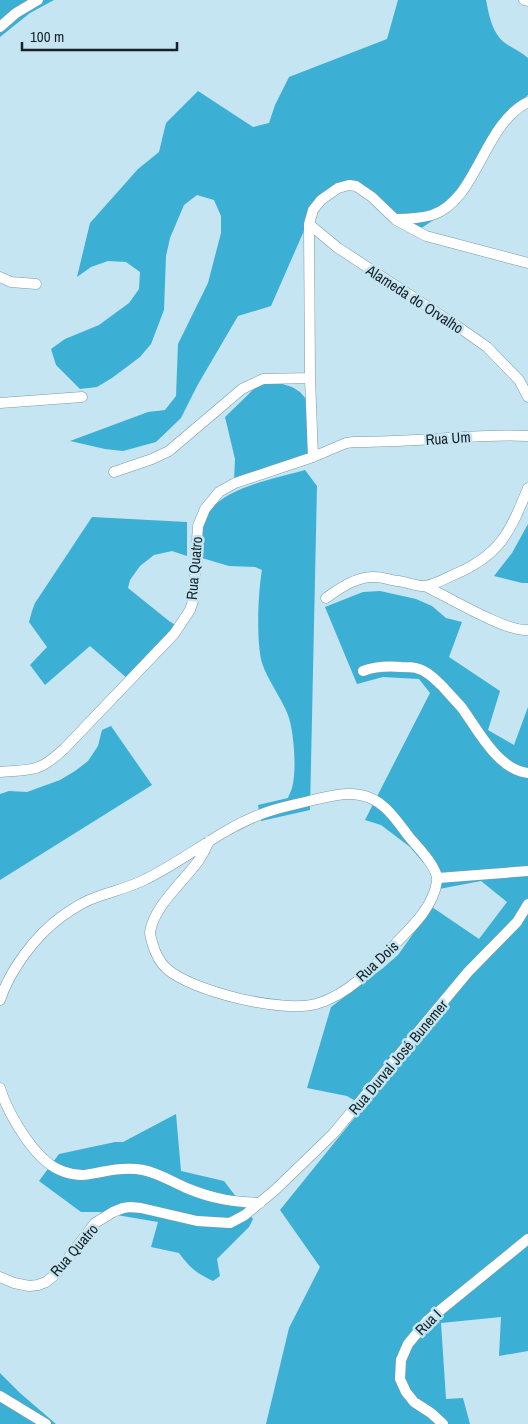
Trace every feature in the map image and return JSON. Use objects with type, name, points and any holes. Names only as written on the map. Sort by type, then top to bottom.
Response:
[{"type":"street","points":[[0,26],[16,12],[38,0]]},
{"type":"street","points":[[524,0],[528,1]]},
{"type":"street","points":[[396,220],[432,215],[451,204],[473,174],[497,131],[508,116],[528,102]]},
{"type":"street","points":[[313,457],[310,378],[309,224],[317,204],[338,188],[349,185],[356,186],[372,197],[396,220],[426,236],[528,263]]},
{"type":"street","name":"Alameda do Orvalho","points":[[309,224],[338,248],[457,326],[487,348],[519,380],[528,396]]},
{"type":"street","points":[[0,277],[11,282],[36,284]]},
{"type":"street","points":[[114,472],[152,459],[168,450],[242,389],[251,384],[263,379],[310,378]]},
{"type":"street","points":[[0,403],[82,397]]},
{"type":"street","name":"Rua Um","points":[[368,442],[470,436],[528,436]]},
{"type":"street","name":"Rua Quatro","points":[[0,772],[32,770],[48,762],[70,742],[174,634],[190,610],[193,601],[198,526],[201,516],[219,492],[235,483],[313,457],[346,443],[368,442]]},
{"type":"street","points":[[425,586],[458,574],[477,564],[494,551],[506,535],[528,488]]},
{"type":"street","points":[[326,598],[346,585],[362,578],[374,577],[425,586],[503,626],[528,630]]},
{"type":"street","points":[[364,671],[374,667],[388,666],[416,668],[427,672],[460,706],[494,752],[505,763],[513,769],[528,773]]},
{"type":"street","points":[[0,1000],[29,948],[60,918],[94,898],[145,880],[209,841],[259,814],[336,794],[360,795],[378,801],[392,815],[434,869],[438,878],[528,871]]},
{"type":"street","name":"Rua Dois","points":[[209,841],[202,857],[156,915],[150,934],[153,948],[158,960],[168,970],[188,982],[220,994],[264,1004],[284,1006],[315,1004],[344,991],[370,970],[411,928],[433,895],[438,878]]},
{"type":"street","name":"Rua Durval José Bunemer","points":[[260,1203],[333,1134],[468,972],[517,922],[528,904]]},
{"type":"street","points":[[0,1088],[9,1109],[28,1142],[47,1162],[60,1170],[84,1175],[116,1169],[132,1168],[145,1170],[212,1198],[234,1202],[260,1203]]},
{"type":"street","name":"Rua Quatro","points":[[0,1277],[14,1283],[29,1286],[46,1282],[56,1274],[95,1223],[123,1208],[141,1208],[197,1221],[230,1223],[245,1215],[260,1203]]},
{"type":"street","name":"Rua I","points":[[443,1424],[431,1413],[414,1402],[406,1392],[400,1379],[401,1360],[408,1344],[427,1320],[528,1239]]},
{"type":"street","points":[[0,1396],[46,1424]]},
{"type":"shaded area","points":[[0,0],[54,0],[30,13],[0,37]]},
{"type":"shaded area","points":[[398,0],[486,0],[488,12],[497,34],[505,43],[528,58],[528,95],[507,113],[453,207],[414,233],[353,188],[336,194],[310,217],[271,306],[238,316],[197,386],[181,418],[156,442],[123,451],[70,441],[148,412],[165,410],[176,396],[178,344],[208,283],[221,233],[221,216],[214,200],[197,195],[184,205],[170,238],[166,256],[164,310],[151,344],[140,357],[112,378],[97,387],[80,389],[56,365],[51,349],[65,339],[99,325],[129,303],[139,289],[140,272],[126,262],[108,261],[91,267],[77,277],[90,223],[138,169],[159,152],[166,123],[198,91],[253,127],[269,123],[275,105],[289,77],[387,39]]},
{"type":"shaded area","points":[[276,382],[292,387],[306,399],[311,441],[306,458],[234,481],[235,459],[225,417],[258,385]]},
{"type":"shaded area","points":[[305,470],[317,486],[310,810],[261,821],[258,805],[288,798],[294,781],[295,762],[292,731],[288,715],[265,670],[260,654],[258,617],[262,570],[255,567],[229,566],[202,558],[203,531],[207,515],[224,498],[251,485]]},
{"type":"shaded area","points":[[92,517],[187,522],[187,556],[172,551],[154,555],[140,566],[130,580],[128,588],[177,626],[128,679],[90,646],[45,685],[30,665],[47,647],[29,622],[32,611],[35,603]]},
{"type":"shaded area","points":[[528,524],[528,583],[494,576],[512,553]]},
{"type":"shaded area","points":[[380,591],[416,599],[432,606],[446,618],[462,622],[449,657],[500,691],[488,730],[514,745],[528,707],[528,1351],[499,1356],[501,1317],[441,1323],[446,1399],[463,1398],[470,1424],[266,1424],[289,1328],[320,1267],[280,1210],[364,1106],[347,1096],[307,1088],[331,1007],[398,955],[432,907],[479,939],[507,902],[481,881],[439,889],[432,873],[410,847],[381,825],[365,820],[430,693],[419,679],[383,677],[357,684],[325,607],[363,592]]},
{"type":"shaded area","points":[[111,726],[152,785],[0,880],[0,794],[9,791],[27,792],[60,780],[75,771],[88,761],[98,746],[102,730]]},
{"type":"shaded area","points":[[176,1114],[181,1171],[224,1181],[253,1219],[249,1227],[217,1259],[220,1276],[213,1281],[194,1270],[179,1253],[151,1247],[158,1222],[99,1212],[81,1212],[39,1181],[59,1154],[123,1142]]},
{"type":"shaded area","points":[[0,1373],[20,1393],[56,1424],[0,1424]]}]
